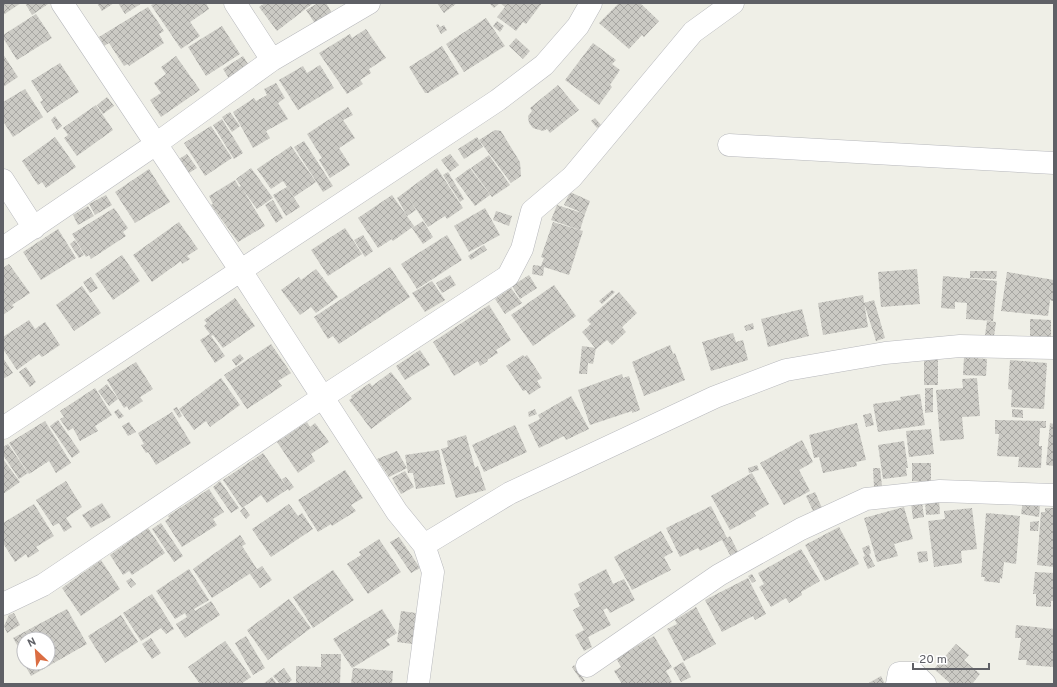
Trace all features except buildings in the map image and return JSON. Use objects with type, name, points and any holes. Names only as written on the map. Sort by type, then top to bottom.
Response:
[{"type":"street","points":[[62,3],[323,396],[397,512],[424,545],[433,572],[418,684]]},
{"type":"street","points":[[235,3],[272,60]]},
{"type":"street","points":[[3,248],[156,144],[272,60],[369,3]]},
{"type":"street","points":[[3,428],[504,96],[544,65],[578,26],[591,3]]},
{"type":"street","points":[[3,604],[43,585],[323,396],[508,276],[522,249],[532,211],[572,177],[693,32],[733,3]]},
{"type":"street","points":[[729,145],[1054,163]]},
{"type":"street","points":[[3,180],[34,228]]},
{"type":"street","points":[[424,545],[510,492],[715,397],[786,370],[885,353],[960,346],[1054,348]]},
{"type":"street","points":[[587,666],[719,575],[801,529],[866,499],[940,490],[1054,495]]},
{"type":"street","points":[[896,684],[899,673],[914,673],[925,684]]}]
